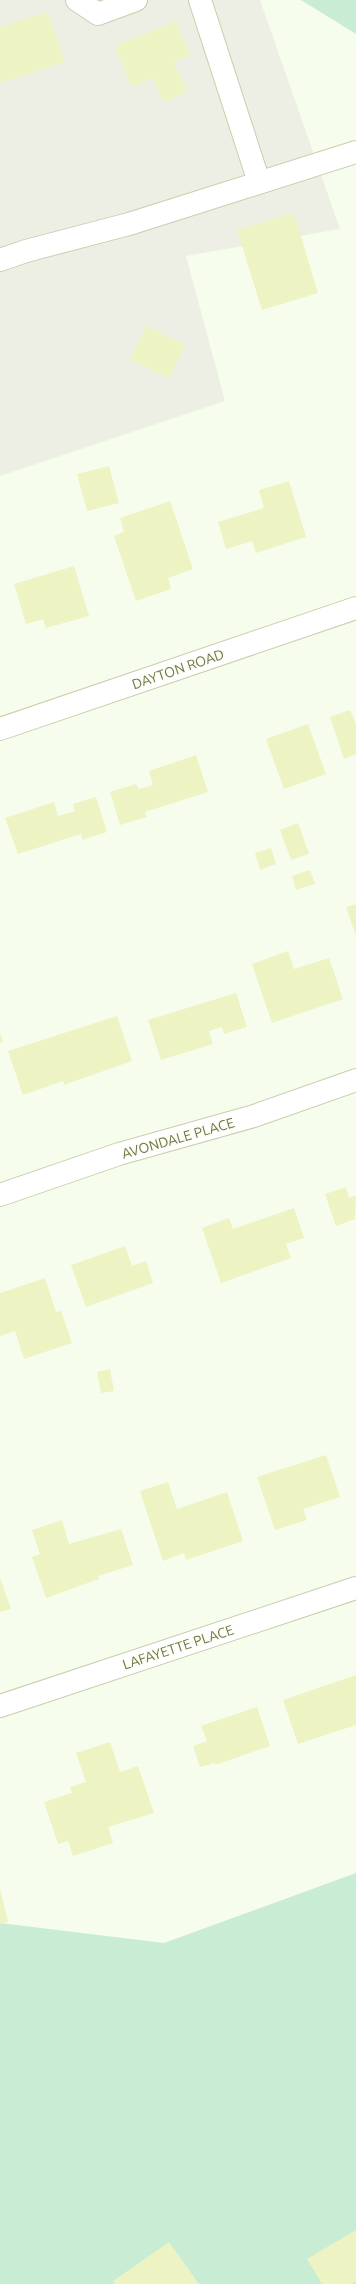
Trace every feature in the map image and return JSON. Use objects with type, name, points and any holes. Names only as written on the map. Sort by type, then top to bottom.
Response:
[{"type":"street","points":[[77,0],[98,14],[136,0]]},
{"type":"street","points":[[200,0],[259,182]]},
{"type":"street","points":[[0,260],[26,251],[129,224],[356,152]]},
{"type":"street","name":"DAYTON ROAD","points":[[0,729],[356,608]]},
{"type":"street","name":"AVONDALE PLACE","points":[[0,1195],[119,1154],[254,1116],[356,1080]]},
{"type":"street","name":"LAFAYETTE PLACE","points":[[0,1706],[356,1588]]},
{"type":"shaded area","points":[[0,0],[260,0],[340,229],[186,256],[225,401],[0,476]]},
{"type":"green space","points":[[301,0],[356,0],[356,34]]},
{"type":"green space","points":[[356,1873],[356,2284],[0,2284],[0,1923],[164,1943]]},
{"type":"building","points":[[48,12],[65,62],[0,83],[0,27]]},
{"type":"building","points":[[176,21],[190,55],[174,62],[187,92],[163,102],[153,78],[131,87],[115,46]]},
{"type":"building","points":[[294,213],[318,293],[262,310],[237,230]]},
{"type":"building","points":[[146,326],[185,345],[169,378],[130,360]]},
{"type":"building","points":[[109,466],[119,503],[87,511],[77,474]]},
{"type":"building","points":[[289,481],[306,537],[256,553],[252,541],[226,549],[218,522],[264,508],[259,490]]},
{"type":"building","points":[[170,501],[193,569],[168,578],[171,589],[136,601],[114,536],[124,532],[120,518]]},
{"type":"building","points":[[74,566],[89,616],[46,628],[43,619],[26,624],[14,584]]},
{"type":"building","points":[[350,710],[356,724],[356,754],[344,759],[330,717]]},
{"type":"building","points":[[308,724],[326,774],[284,789],[266,739]]},
{"type":"building","points":[[196,755],[208,792],[145,812],[147,817],[120,825],[110,792],[136,784],[139,789],[153,785],[149,771]]},
{"type":"building","points":[[96,797],[107,832],[82,840],[81,834],[18,854],[5,818],[54,802],[58,816],[75,811],[73,804]]},
{"type":"building","points":[[298,823],[309,854],[291,860],[280,830]]},
{"type":"building","points":[[271,848],[276,864],[260,870],[255,853]]},
{"type":"building","points":[[310,870],[315,884],[296,890],[292,876]]},
{"type":"building","points":[[356,904],[356,936],[346,907]]},
{"type":"building","points":[[288,951],[294,969],[329,958],[343,999],[272,1023],[252,964]]},
{"type":"building","points":[[236,993],[247,1027],[224,1034],[222,1027],[209,1031],[213,1044],[161,1060],[148,1020]]},
{"type":"building","points":[[117,1016],[132,1061],[64,1085],[63,1081],[23,1095],[8,1051]]},
{"type":"building","points":[[0,1033],[3,1042],[0,1043]]},
{"type":"building","points":[[346,1187],[349,1198],[356,1195],[355,1219],[336,1226],[325,1194]]},
{"type":"building","points":[[294,1208],[304,1238],[286,1244],[291,1258],[221,1283],[202,1228],[229,1218],[233,1229]]},
{"type":"building","points":[[125,1246],[132,1266],[146,1261],[153,1283],[86,1307],[71,1265]]},
{"type":"building","points":[[45,1278],[56,1312],[61,1311],[72,1343],[24,1359],[15,1331],[0,1336],[0,1293]]},
{"type":"building","points":[[110,1369],[114,1391],[101,1393],[97,1372]]},
{"type":"building","points":[[326,1455],[340,1497],[303,1509],[307,1520],[275,1530],[257,1477]]},
{"type":"building","points":[[168,1482],[177,1509],[227,1492],[243,1541],[186,1560],[184,1553],[163,1561],[140,1491]]},
{"type":"building","points":[[62,1520],[69,1544],[121,1529],[133,1565],[98,1576],[99,1579],[46,1598],[32,1557],[40,1554],[32,1530]]},
{"type":"building","points":[[0,1578],[11,1609],[0,1612]]},
{"type":"building","points":[[356,1675],[356,1725],[298,1744],[283,1700]]},
{"type":"building","points":[[257,1707],[270,1746],[215,1765],[215,1763],[200,1767],[193,1746],[207,1741],[201,1726]]},
{"type":"building","points":[[110,1742],[120,1772],[138,1766],[154,1813],[108,1827],[113,1843],[73,1856],[68,1841],[58,1844],[44,1802],[72,1793],[70,1787],[86,1782],[76,1753]]},
{"type":"building","points":[[0,1888],[8,1922],[0,1924]]},
{"type":"building","points":[[356,2230],[356,2282],[352,2284],[322,2284],[307,2259]]},
{"type":"building","points":[[169,2242],[199,2284],[115,2284],[113,2281]]}]
